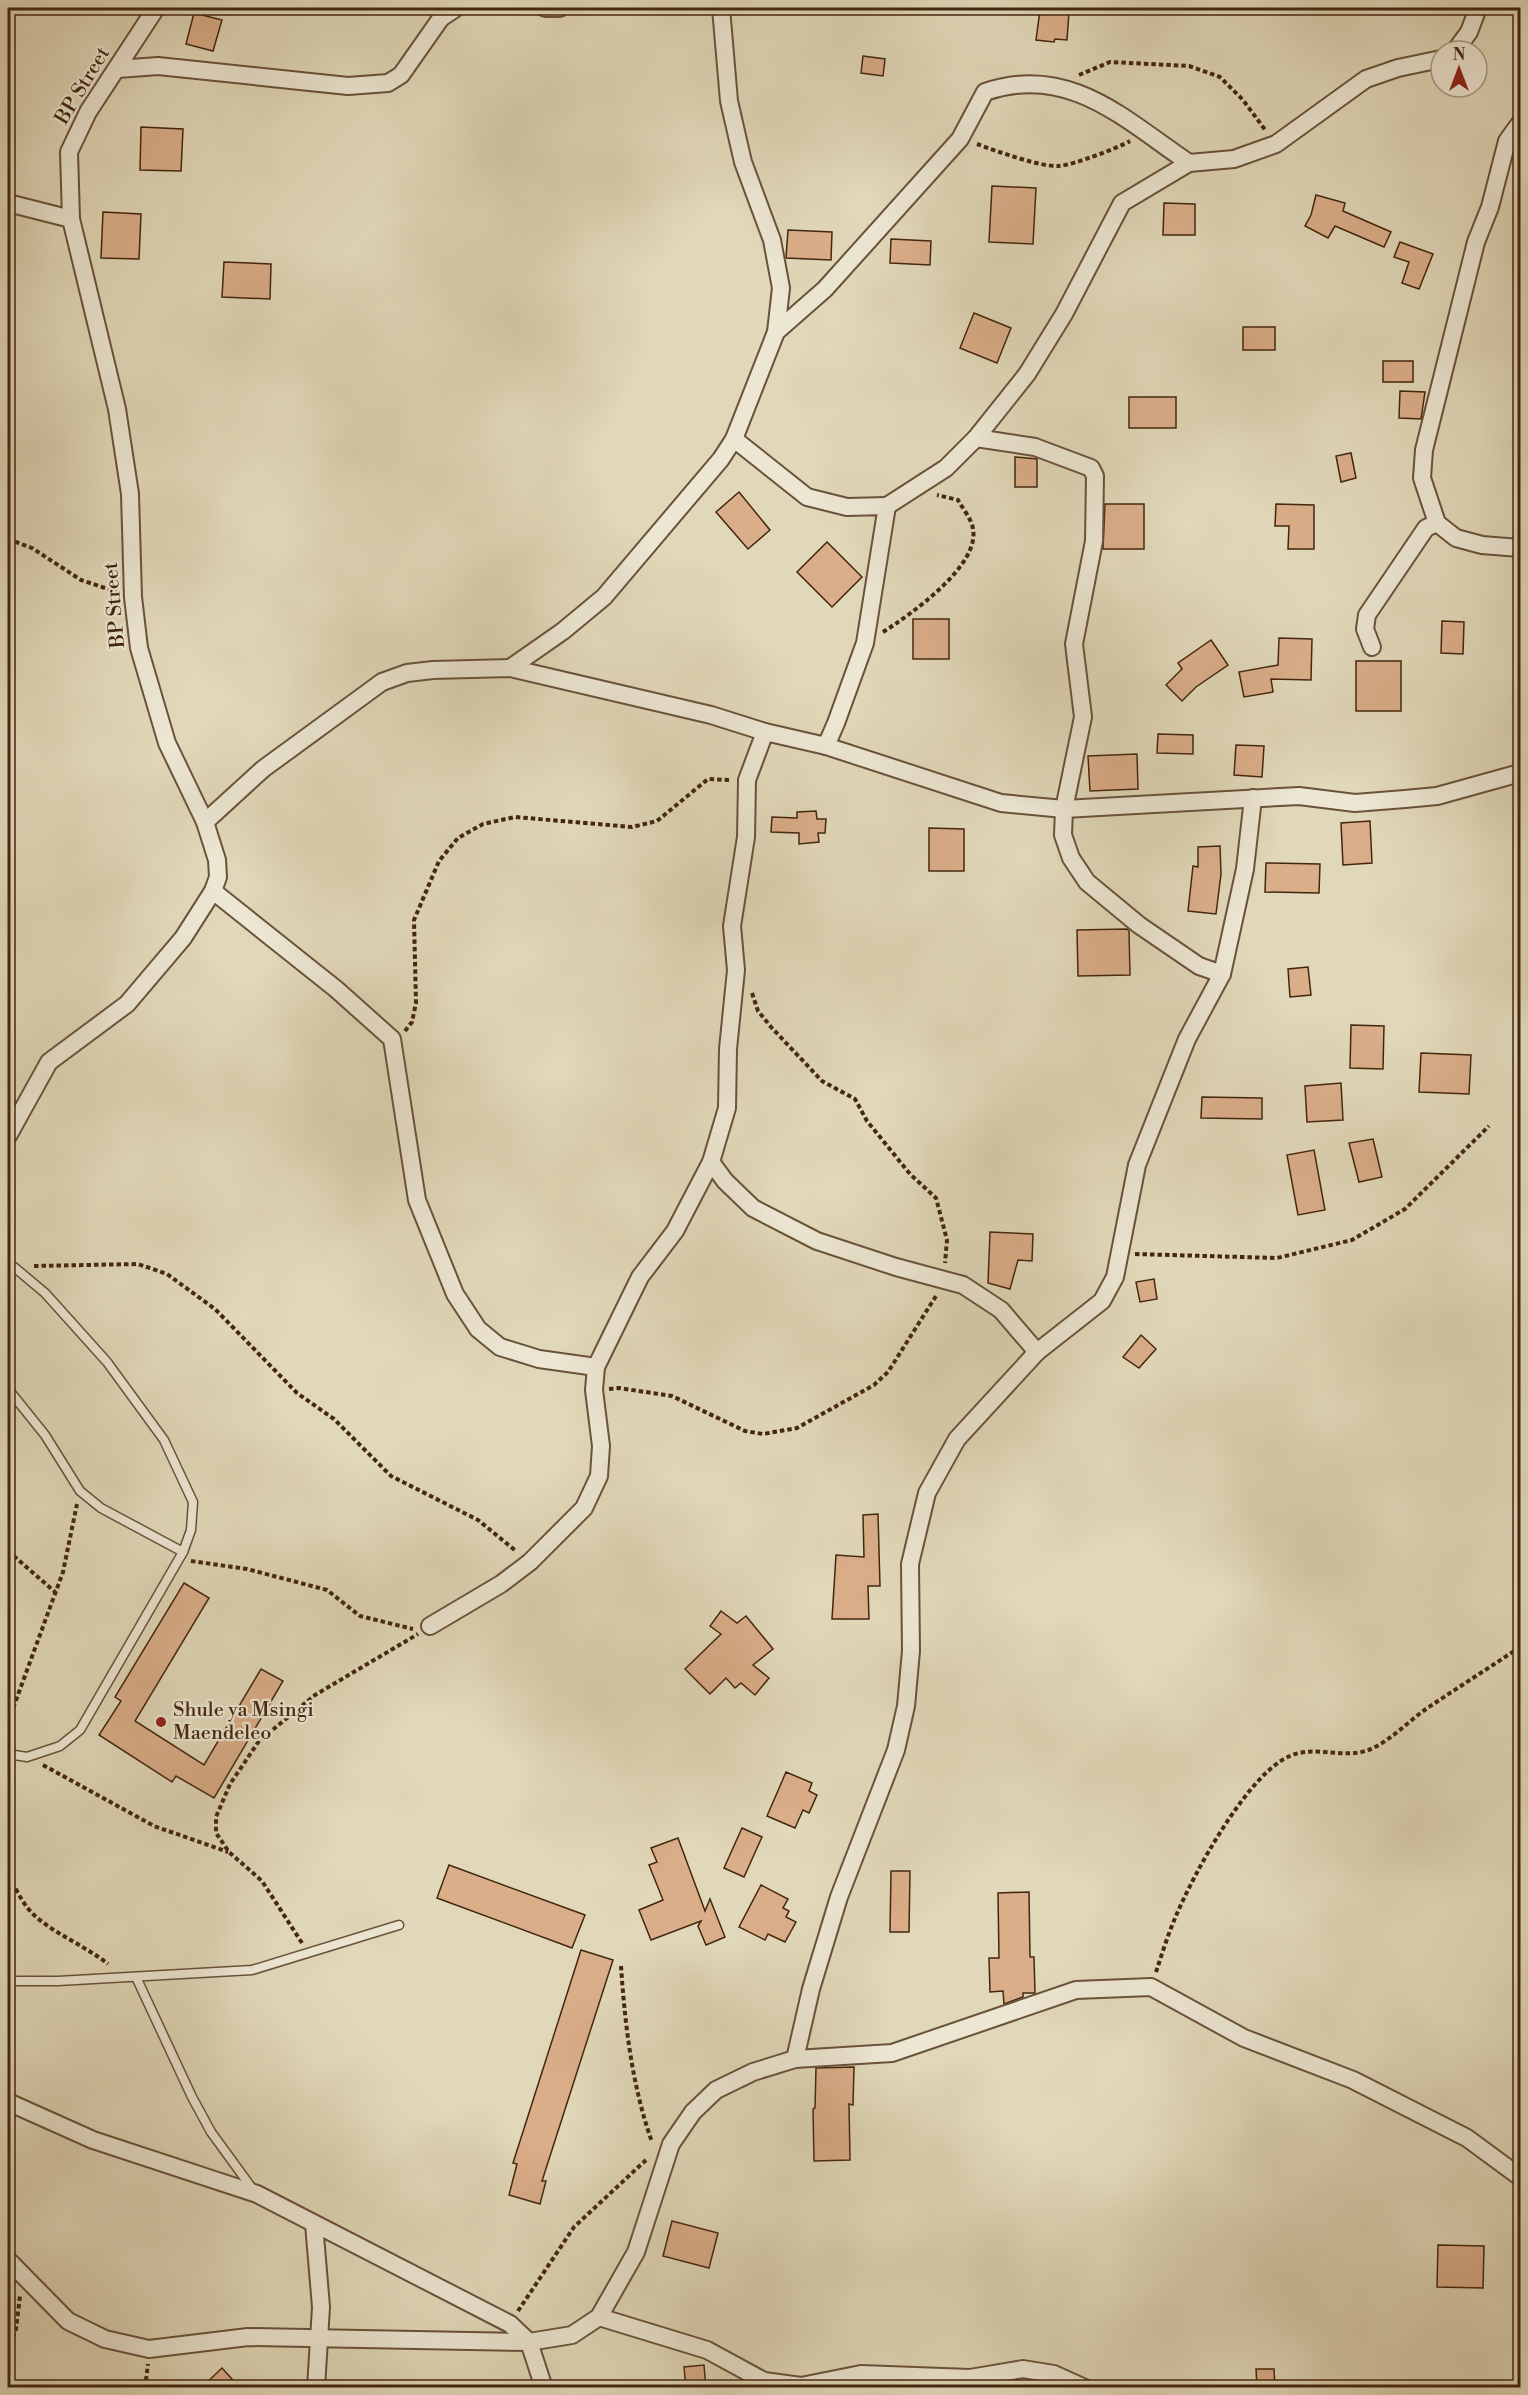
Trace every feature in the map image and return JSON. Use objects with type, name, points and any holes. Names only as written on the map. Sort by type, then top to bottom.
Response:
[{"type":"street","name":"BP Street","points":[[8,1136],[49,1062],[127,1004],[183,938],[213,891],[218,877],[217,860],[205,822],[167,742],[138,648],[133,597],[130,494],[117,409],[71,219],[69,152],[88,112],[156,8]]},
{"type":"street","points":[[118,69],[158,66],[348,86],[388,83],[401,75],[441,18],[456,8]]},
{"type":"street","points":[[545,8],[560,8]]},
{"type":"street","points":[[510,668],[564,631],[604,597],[691,497],[734,439],[776,332],[781,288],[772,240],[743,162],[729,101],[721,8]]},
{"type":"street","points":[[1464,39],[1478,8]]},
{"type":"street","points":[[734,439],[807,497],[847,507],[887,506],[946,468],[976,438],[1027,374],[1058,324],[1122,203],[1189,163],[1234,159],[1276,144],[1366,79],[1398,68],[1429,63]]},
{"type":"street","points":[[776,332],[825,289],[960,139],[985,92],[1000,87],[1039,84],[1083,93],[1118,112],[1189,163]]},
{"type":"street","points":[[1521,123],[1507,141],[1490,207],[1476,242],[1424,450],[1422,478],[1437,524],[1456,538],[1482,545],[1521,548]]},
{"type":"street","points":[[8,203],[71,219]]},
{"type":"street","points":[[976,438],[1035,447],[1091,468],[1095,476],[1094,541],[1074,644],[1083,717],[1064,809],[1063,835],[1071,858],[1086,882],[1139,925],[1199,966],[1221,974]]},
{"type":"street","points":[[826,746],[865,644],[887,506]]},
{"type":"street","points":[[1372,647],[1365,629],[1367,615],[1426,528],[1437,524]]},
{"type":"street","points":[[205,822],[263,769],[382,682],[407,673],[433,670],[510,668],[711,715],[765,732],[826,746],[1001,803],[1064,809],[1299,796],[1354,803],[1405,799],[1437,796],[1521,773]]},
{"type":"street","points":[[430,1626],[501,1584],[530,1562],[584,1508],[599,1476],[601,1446],[594,1390],[596,1368],[640,1277],[675,1232],[711,1162],[727,1108],[728,1049],[736,970],[732,926],[746,837],[747,780],[765,732]]},
{"type":"street","points":[[795,2059],[811,1989],[839,1897],[896,1750],[906,1706],[911,1651],[910,1564],[927,1493],[957,1439],[1037,1352],[1102,1301],[1115,1277],[1137,1165],[1187,1038],[1221,974],[1245,869],[1253,798]]},
{"type":"street","points":[[213,891],[336,989],[392,1038],[417,1200],[455,1294],[478,1329],[500,1347],[539,1359],[596,1368]]},
{"type":"street","points":[[711,1162],[725,1181],[753,1208],[817,1241],[896,1267],[963,1285],[1001,1310],[1037,1352]]},
{"type":"street","points":[[8,2260],[68,2321],[105,2339],[149,2349],[248,2337],[530,2342],[572,2335],[599,2316],[636,2252],[671,2145],[693,2112],[716,2090],[753,2072],[795,2059],[892,2053],[1076,1990],[1150,1987],[1244,2038],[1353,2080],[1467,2138],[1521,2177]]},
{"type":"street","points":[[8,2102],[93,2140],[257,2194],[510,2324],[530,2342],[544,2388]]},
{"type":"street","points":[[314,2224],[321,2307],[316,2388]]},
{"type":"street","points":[[599,2316],[707,2350],[764,2381],[801,2386],[861,2374],[970,2378],[1023,2369],[1054,2374],[1085,2388]]},
{"type":"lane","points":[[8,1754],[27,1757],[60,1746],[80,1730],[181,1556],[191,1530],[193,1502],[164,1440],[107,1362],[45,1293],[10,1264]]},
{"type":"lane","points":[[8,1389],[45,1435],[80,1491],[101,1508],[181,1556]]},
{"type":"lane","points":[[8,1981],[252,1970],[399,1925]]},
{"type":"lane","points":[[136,1977],[187,2087],[211,2132],[257,2194]]},
{"type":"path","points":[[1060,87],[1086,71],[1110,62],[1190,66],[1220,77],[1243,100],[1276,144]]},
{"type":"path","points":[[960,139],[1015,157],[1059,166],[1119,148],[1143,132]]},
{"type":"path","points":[[865,644],[914,612],[939,591],[964,559],[973,542],[973,528],[958,500],[934,494]]},
{"type":"path","points":[[8,539],[32,548],[81,580],[133,597]]},
{"type":"path","points":[[392,1038],[404,1032],[412,1022],[416,1003],[414,920],[439,861],[458,838],[483,824],[515,817],[632,827],[657,821],[708,779],[747,780]]},
{"type":"path","points":[[594,1390],[619,1388],[672,1396],[745,1431],[763,1434],[796,1428],[874,1386],[888,1372],[934,1299],[943,1278],[947,1240],[936,1198],[910,1174],[867,1121],[855,1099],[822,1081],[771,1027],[758,1011],[747,980],[736,970]]},
{"type":"path","points":[[1120,1253],[1277,1258],[1352,1240],[1405,1209],[1489,1126]]},
{"type":"path","points":[[10,1264],[138,1264],[167,1274],[215,1309],[297,1393],[334,1419],[391,1476],[478,1520],[530,1562]]},
{"type":"path","points":[[8,1722],[63,1572],[80,1491]]},
{"type":"path","points":[[8,1551],[56,1592]]},
{"type":"path","points":[[181,1556],[247,1569],[327,1590],[360,1616],[422,1632],[315,1695],[259,1741],[230,1784],[216,1817],[216,1833],[229,1852],[262,1881],[309,1954]]},
{"type":"path","points":[[1150,1987],[1176,1916],[1206,1855],[1248,1791],[1270,1770],[1290,1756],[1313,1751],[1347,1754],[1374,1748],[1425,1710],[1521,1647]]},
{"type":"path","points":[[27,1757],[154,1826],[229,1852]]},
{"type":"path","points":[[8,1876],[32,1913],[58,1933],[91,1951],[125,1977]]},
{"type":"path","points":[[621,1966],[625,2020],[642,2113],[663,2171]]},
{"type":"path","points":[[510,2324],[574,2227],[648,2159]]},
{"type":"path","points":[[8,2352],[16,2329],[23,2277]]},
{"type":"building","points":[[1040,10],[1069,12],[1067,40],[1055,39],[1054,42],[1036,40]]},
{"type":"building","points":[[194,13],[222,20],[213,51],[186,44]]},
{"type":"building","points":[[863,56],[885,59],[883,76],[861,73]]},
{"type":"building","points":[[141,127],[183,129],[181,171],[140,170]]},
{"type":"building","points":[[992,186],[1036,188],[1033,244],[989,242]]},
{"type":"building","points":[[1316,195],[1345,203],[1343,211],[1391,232],[1384,247],[1335,226],[1328,238],[1305,226],[1311,215]]},
{"type":"building","points":[[1164,203],[1195,204],[1195,235],[1163,235]]},
{"type":"building","points":[[103,212],[141,214],[139,259],[101,258]]},
{"type":"building","points":[[788,230],[832,232],[831,260],[786,258]]},
{"type":"building","points":[[891,239],[931,241],[930,265],[890,263]]},
{"type":"building","points":[[1400,242],[1433,254],[1419,289],[1402,283],[1409,262],[1394,257]]},
{"type":"building","points":[[224,262],[271,264],[270,299],[222,297]]},
{"type":"building","points":[[974,313],[1011,328],[997,363],[960,348]]},
{"type":"building","points":[[1243,327],[1275,327],[1275,350],[1243,350]]},
{"type":"building","points":[[1383,361],[1413,361],[1413,382],[1383,382]]},
{"type":"building","points":[[1400,391],[1425,392],[1421,419],[1399,418]]},
{"type":"building","points":[[1129,397],[1176,397],[1176,428],[1129,428]]},
{"type":"building","points":[[1351,453],[1356,478],[1341,482],[1336,456]]},
{"type":"building","points":[[1015,457],[1037,459],[1037,487],[1015,487]]},
{"type":"building","points":[[739,492],[770,530],[748,549],[716,512]]},
{"type":"building","points":[[1105,504],[1144,504],[1144,549],[1103,549]]},
{"type":"building","points":[[1276,504],[1314,505],[1314,549],[1288,549],[1289,526],[1275,526]]},
{"type":"building","points":[[827,542],[862,577],[832,607],[797,572]]},
{"type":"building","points":[[913,619],[949,619],[949,659],[913,659]]},
{"type":"building","points":[[1442,621],[1464,622],[1463,654],[1441,653]]},
{"type":"building","points":[[1279,638],[1312,639],[1311,680],[1271,679],[1273,692],[1244,697],[1239,672],[1278,665]]},
{"type":"building","points":[[1211,640],[1228,665],[1196,687],[1182,701],[1166,685],[1182,669],[1178,663]]},
{"type":"building","points":[[1356,661],[1401,661],[1401,711],[1356,711]]},
{"type":"building","points":[[1158,734],[1193,735],[1193,754],[1157,753]]},
{"type":"building","points":[[1236,745],[1264,746],[1262,777],[1234,775]]},
{"type":"building","points":[[1137,754],[1138,789],[1090,791],[1088,756]]},
{"type":"building","points":[[816,811],[817,819],[826,819],[825,833],[818,833],[819,842],[799,844],[799,833],[771,832],[772,817],[797,818],[797,812]]},
{"type":"building","points":[[1370,821],[1372,863],[1343,865],[1341,823]]},
{"type":"building","points":[[929,828],[964,829],[964,871],[929,871]]},
{"type":"building","points":[[1220,846],[1221,874],[1216,914],[1188,911],[1193,866],[1198,867],[1198,847]]},
{"type":"building","points":[[1266,863],[1320,864],[1319,893],[1265,892]]},
{"type":"building","points":[[1127,929],[1129,931],[1130,975],[1078,976],[1077,930]]},
{"type":"building","points":[[1308,967],[1311,995],[1290,997],[1288,969]]},
{"type":"building","points":[[1351,1025],[1384,1026],[1383,1069],[1350,1068]]},
{"type":"building","points":[[1421,1053],[1471,1055],[1469,1094],[1419,1092]]},
{"type":"building","points":[[1341,1083],[1343,1120],[1307,1122],[1305,1086]]},
{"type":"building","points":[[1202,1097],[1262,1098],[1262,1119],[1201,1118]]},
{"type":"building","points":[[1373,1139],[1382,1177],[1359,1182],[1349,1143]]},
{"type":"building","points":[[1314,1150],[1325,1210],[1298,1215],[1287,1155]]},
{"type":"building","points":[[990,1232],[1033,1234],[1032,1261],[1018,1260],[1010,1289],[988,1283]]},
{"type":"building","points":[[1154,1279],[1157,1299],[1140,1302],[1136,1282]]},
{"type":"building","points":[[1141,1335],[1156,1349],[1139,1368],[1123,1357]]},
{"type":"building","points":[[878,1514],[880,1586],[868,1586],[869,1619],[832,1619],[836,1555],[864,1557],[863,1515]]},
{"type":"building","points":[[184,1583],[209,1598],[135,1721],[204,1765],[261,1669],[283,1681],[214,1798],[176,1776],[172,1782],[99,1735],[121,1701],[115,1697]]},
{"type":"building","points":[[721,1611],[737,1623],[746,1616],[773,1649],[753,1665],[769,1678],[755,1695],[741,1683],[735,1688],[726,1678],[710,1694],[685,1669],[721,1634],[710,1626]]},
{"type":"building","points":[[786,1772],[812,1783],[809,1791],[817,1795],[809,1813],[803,1810],[795,1828],[767,1816]]},
{"type":"building","points":[[742,1828],[762,1837],[744,1877],[724,1868]]},
{"type":"building","points":[[678,1838],[705,1911],[710,1899],[725,1937],[706,1945],[698,1926],[701,1921],[651,1940],[639,1910],[663,1900],[649,1865],[657,1862],[651,1848]]},
{"type":"building","points":[[449,1865],[585,1915],[572,1948],[437,1898]]},
{"type":"building","points":[[891,1871],[910,1871],[909,1932],[890,1932]]},
{"type":"building","points":[[761,1885],[788,1899],[783,1908],[789,1911],[786,1917],[796,1922],[785,1942],[768,1934],[765,1940],[739,1927]]},
{"type":"building","points":[[1029,1892],[1030,1957],[1034,1957],[1035,1993],[1023,1993],[1023,1997],[1004,2004],[1003,1991],[990,1992],[989,1958],[999,1958],[998,1893]]},
{"type":"building","points":[[581,1950],[613,1960],[542,2181],[546,2181],[540,2204],[509,2195],[517,2164],[513,2163]]},
{"type":"building","points":[[854,2067],[853,2105],[849,2104],[850,2160],[814,2161],[813,2109],[815,2108],[816,2068]]},
{"type":"building","points":[[672,2221],[718,2233],[709,2268],[663,2256]]},
{"type":"building","points":[[1438,2245],[1484,2246],[1483,2288],[1437,2287]]},
{"type":"building","points":[[704,2365],[706,2388],[686,2388],[684,2367]]},
{"type":"building","points":[[222,2368],[240,2388],[201,2388]]},
{"type":"building","points":[[1256,2369],[1274,2369],[1275,2388],[1257,2388]]},
{"type":"place","name":"Shule ya Msingi Maendeleo","points":[[161,1722]]}]
